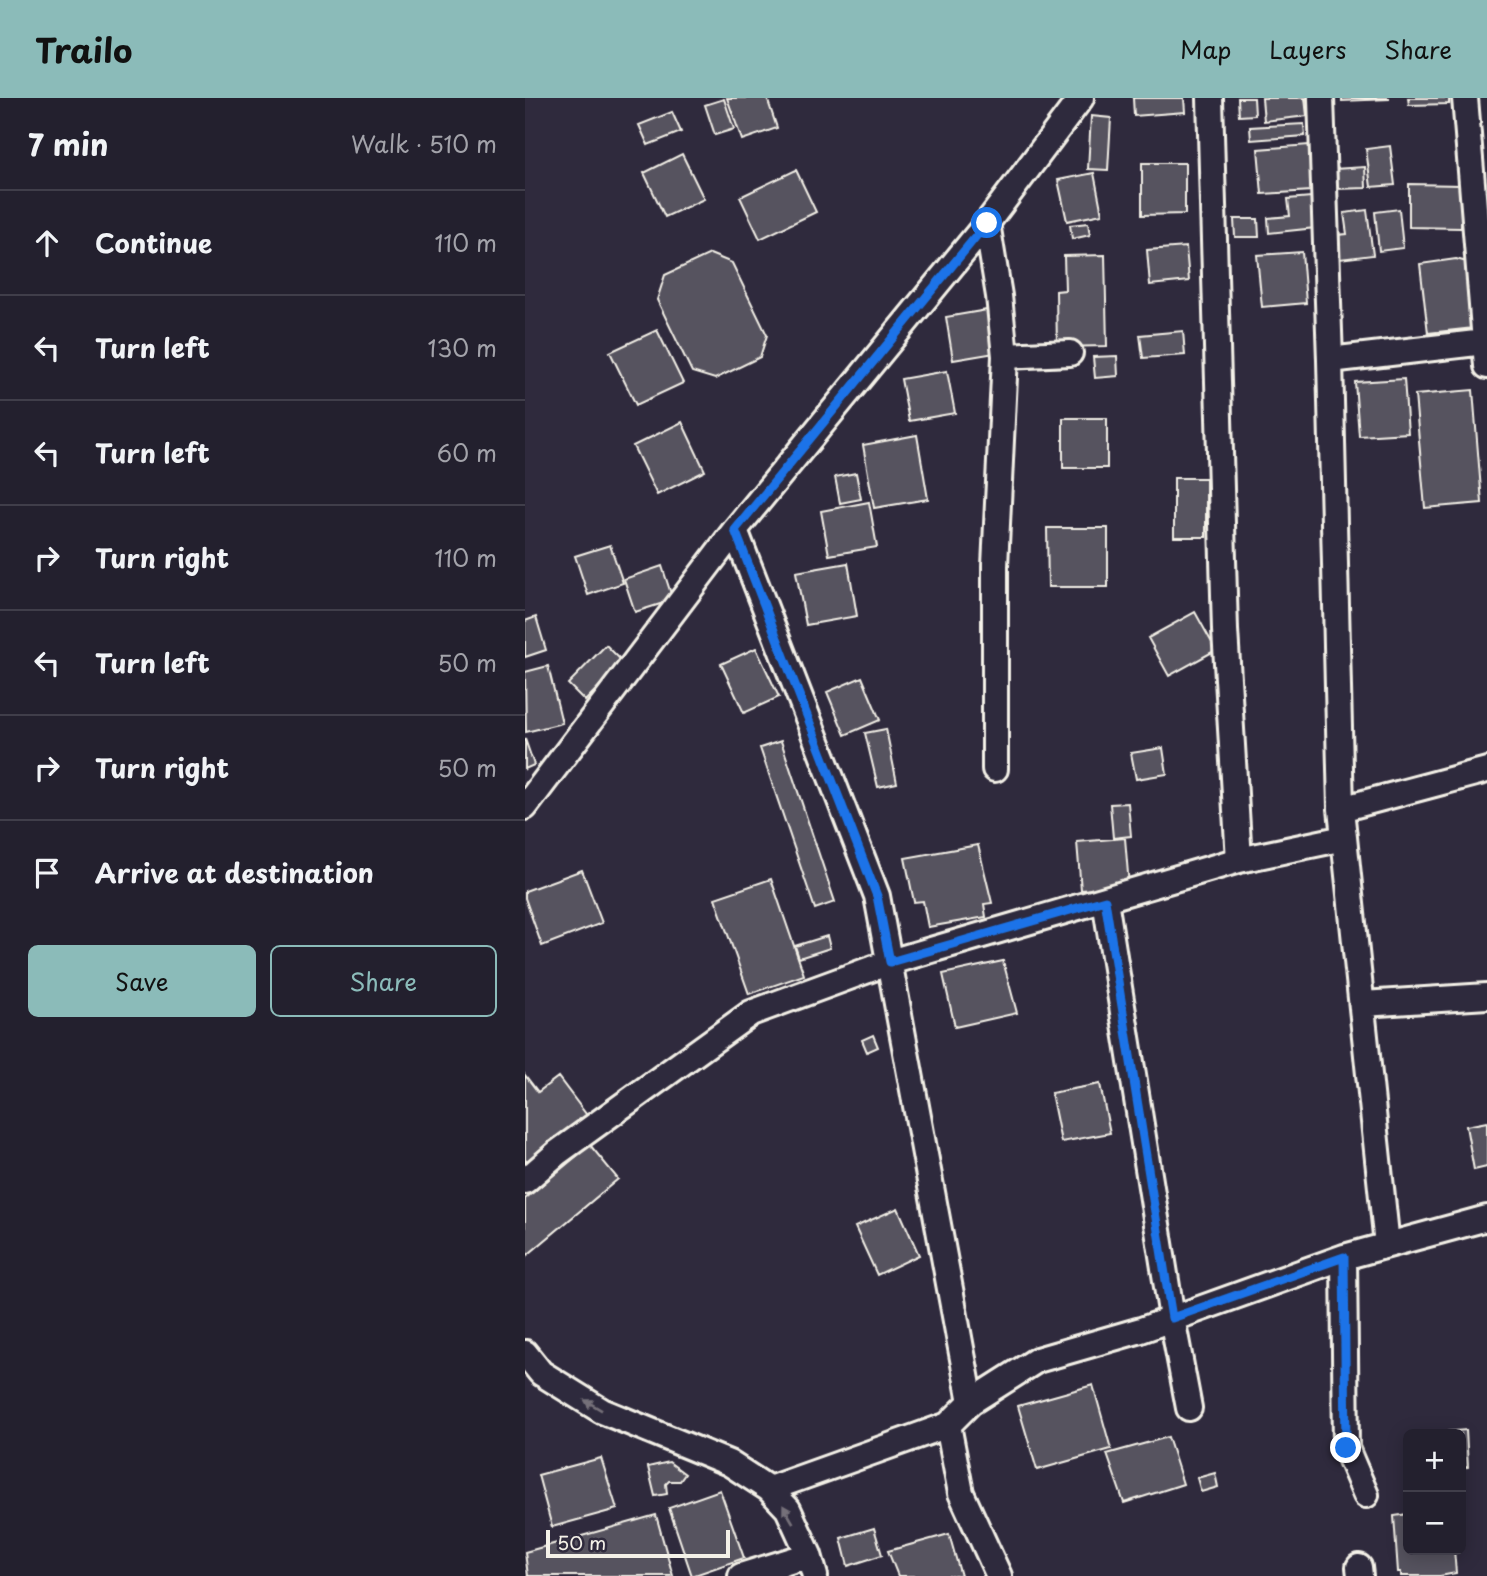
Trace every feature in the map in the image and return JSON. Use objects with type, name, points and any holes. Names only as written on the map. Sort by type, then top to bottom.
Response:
[{"type":"street","points":[[525,807],[735,530],[987,223],[1081,98]]},
{"type":"street","points":[[1210,98],[1225,617],[1239,860]]},
{"type":"street","points":[[1321,98],[1341,809],[1387,1244]]},
{"type":"street","points":[[1330,360],[1486,354],[1465,98]]},
{"type":"street","points":[[987,223],[999,296],[1005,356],[995,566],[995,769]]},
{"type":"street","points":[[1005,356],[1070,353]]},
{"type":"street","points":[[735,530],[877,896],[971,1402]]},
{"type":"street","points":[[1341,809],[1487,770]]},
{"type":"street","points":[[525,1181],[557,1153],[751,1013],[890,962],[1239,860],[1344,838]]},
{"type":"street","points":[[1105,900],[1189,1408]]},
{"type":"street","points":[[1363,1004],[1487,996]]},
{"type":"street","points":[[769,1489],[948,1424],[971,1402],[1037,1360],[1141,1330],[1344,1257],[1487,1218]]},
{"type":"street","points":[[1344,1257],[1346,1448],[1366,1495]]},
{"type":"street","points":[[525,1353],[541,1373],[602,1410],[729,1463],[769,1489],[787,1509],[812,1566],[741,1576]]},
{"type":"street","points":[[948,1424],[961,1493],[999,1576]]},
{"type":"building","points":[[727,98],[767,98],[777,128],[742,140]]},
{"type":"building","points":[[1133,98],[1184,98],[1185,112],[1134,116]]},
{"type":"building","points":[[1238,98],[1254,98],[1255,115],[1239,116]]},
{"type":"building","points":[[1262,98],[1305,98],[1307,116],[1264,121]]},
{"type":"building","points":[[1342,98],[1389,98],[1389,99],[1342,101]]},
{"type":"building","points":[[1408,98],[1449,98],[1449,104],[1409,105]]},
{"type":"building","points":[[724,99],[734,129],[715,135],[705,105]]},
{"type":"building","points":[[672,112],[681,132],[648,145],[639,125]]},
{"type":"building","points":[[1091,116],[1111,118],[1108,170],[1088,169]]},
{"type":"building","points":[[1304,124],[1305,136],[1251,140],[1250,127]]},
{"type":"building","points":[[1309,145],[1312,191],[1262,194],[1258,149]]},
{"type":"building","points":[[1390,146],[1395,185],[1371,187],[1366,149]]},
{"type":"building","points":[[682,154],[704,199],[665,217],[644,173]]},
{"type":"building","points":[[1142,163],[1185,163],[1185,214],[1142,215]]},
{"type":"building","points":[[1365,167],[1366,188],[1335,189],[1334,169]]},
{"type":"building","points":[[796,170],[816,212],[760,239],[740,197]]},
{"type":"building","points":[[1094,173],[1102,214],[1067,221],[1058,180]]},
{"type":"building","points":[[1409,184],[1462,185],[1461,228],[1409,227]]},
{"type":"building","points":[[1311,197],[1315,228],[1269,233],[1268,218],[1290,216],[1288,199]]},
{"type":"building","points":[[1399,209],[1403,248],[1379,251],[1375,212]]},
{"type":"building","points":[[1367,210],[1373,255],[1340,259],[1337,235],[1347,234],[1344,213]]},
{"type":"building","points":[[1234,219],[1258,219],[1259,237],[1235,237]]},
{"type":"building","points":[[1088,223],[1090,235],[1072,239],[1070,225]]},
{"type":"building","points":[[1186,247],[1189,281],[1150,285],[1147,250]]},
{"type":"building","points":[[1302,252],[1306,303],[1262,307],[1257,255]]},
{"type":"building","points":[[710,254],[732,263],[767,335],[760,357],[715,379],[692,372],[657,300],[665,275]]},
{"type":"building","points":[[1105,255],[1107,346],[1057,347],[1056,291],[1065,290],[1064,256]]},
{"type":"building","points":[[1456,259],[1467,262],[1474,328],[1428,333],[1420,264]]},
{"type":"building","points":[[987,310],[995,353],[953,360],[946,317]]},
{"type":"building","points":[[657,330],[683,383],[636,405],[610,352]]},
{"type":"building","points":[[1183,331],[1185,355],[1143,358],[1140,335]]},
{"type":"building","points":[[1117,356],[1118,376],[1095,378],[1093,357]]},
{"type":"building","points":[[947,371],[955,413],[909,421],[901,379]]},
{"type":"building","points":[[1404,379],[1408,433],[1359,436],[1355,382]]},
{"type":"building","points":[[1473,390],[1482,503],[1425,508],[1415,395]]},
{"type":"building","points":[[1063,418],[1107,418],[1107,468],[1063,468]]},
{"type":"building","points":[[682,422],[705,471],[657,495],[633,446]]},
{"type":"building","points":[[917,435],[928,499],[874,508],[863,445]]},
{"type":"building","points":[[856,473],[861,499],[840,503],[835,477]]},
{"type":"building","points":[[1174,478],[1206,478],[1206,537],[1174,537]]},
{"type":"building","points":[[869,502],[877,547],[829,555],[821,511]]},
{"type":"building","points":[[1047,528],[1108,528],[1108,587],[1048,587]]},
{"type":"building","points":[[610,545],[623,583],[588,595],[575,556]]},
{"type":"building","points":[[848,563],[857,616],[806,625],[796,572]]},
{"type":"building","points":[[662,566],[673,600],[635,612],[624,579]]},
{"type":"building","points":[[1195,612],[1216,650],[1169,676],[1148,638]]},
{"type":"building","points":[[536,617],[546,650],[525,657],[525,621]]},
{"type":"building","points":[[606,645],[623,662],[585,701],[568,684]]},
{"type":"building","points":[[756,648],[779,697],[744,713],[721,664]]},
{"type":"building","points":[[548,666],[562,723],[526,732],[525,672]]},
{"type":"building","points":[[862,677],[880,720],[845,735],[827,692]]},
{"type":"building","points":[[886,729],[897,783],[878,787],[865,733]]},
{"type":"building","points":[[525,739],[534,765],[525,769]]},
{"type":"building","points":[[781,741],[835,902],[815,909],[760,748]]},
{"type":"building","points":[[1163,748],[1167,774],[1136,779],[1131,753]]},
{"type":"building","points":[[1128,803],[1131,836],[1113,838],[1110,804]]},
{"type":"building","points":[[1125,838],[1129,886],[1081,890],[1077,842]]},
{"type":"building","points":[[978,845],[992,903],[984,904],[986,917],[928,927],[923,901],[914,902],[905,858]]},
{"type":"building","points":[[582,870],[602,923],[542,946],[525,891]]},
{"type":"building","points":[[771,879],[804,975],[749,994],[715,898]]},
{"type":"building","points":[[827,936],[830,948],[799,958],[795,946]]},
{"type":"building","points":[[1003,961],[1017,1013],[955,1027],[943,974]]},
{"type":"building","points":[[873,1035],[878,1047],[867,1052],[862,1040]]},
{"type":"building","points":[[525,1075],[538,1092],[558,1077],[592,1122],[525,1170]]},
{"type":"building","points":[[1100,1084],[1110,1133],[1061,1142],[1051,1093]]},
{"type":"building","points":[[1487,1122],[1487,1167],[1474,1170],[1466,1126]]},
{"type":"building","points":[[590,1145],[618,1179],[525,1257],[525,1199]]},
{"type":"building","points":[[898,1208],[919,1255],[877,1275],[855,1227]]},
{"type":"building","points":[[1093,1385],[1111,1449],[1037,1470],[1018,1406]]},
{"type":"building","points":[[1466,1430],[1468,1467],[1466,1467]]},
{"type":"building","points":[[1168,1437],[1183,1484],[1124,1503],[1107,1454]]},
{"type":"building","points":[[601,1458],[617,1509],[552,1527],[538,1475]]},
{"type":"building","points":[[669,1462],[685,1474],[680,1481],[669,1481],[666,1484],[667,1494],[655,1496],[648,1467]]},
{"type":"building","points":[[1215,1473],[1218,1487],[1201,1492],[1197,1478]]},
{"type":"building","points":[[720,1490],[744,1558],[692,1576],[669,1508]]},
{"type":"building","points":[[656,1515],[673,1576],[528,1576],[525,1552]]},
{"type":"building","points":[[1403,1515],[1403,1555],[1454,1555],[1456,1573],[1440,1576],[1401,1576],[1401,1572],[1398,1572],[1394,1516]]},
{"type":"building","points":[[874,1528],[882,1555],[848,1566],[841,1538]]},
{"type":"building","points":[[949,1534],[961,1576],[898,1576],[888,1551]]},
{"type":"route","points":[[987,223],[735,530],[877,896],[890,962],[1105,900],[1172,1318],[1344,1257],[1346,1448]]}]
